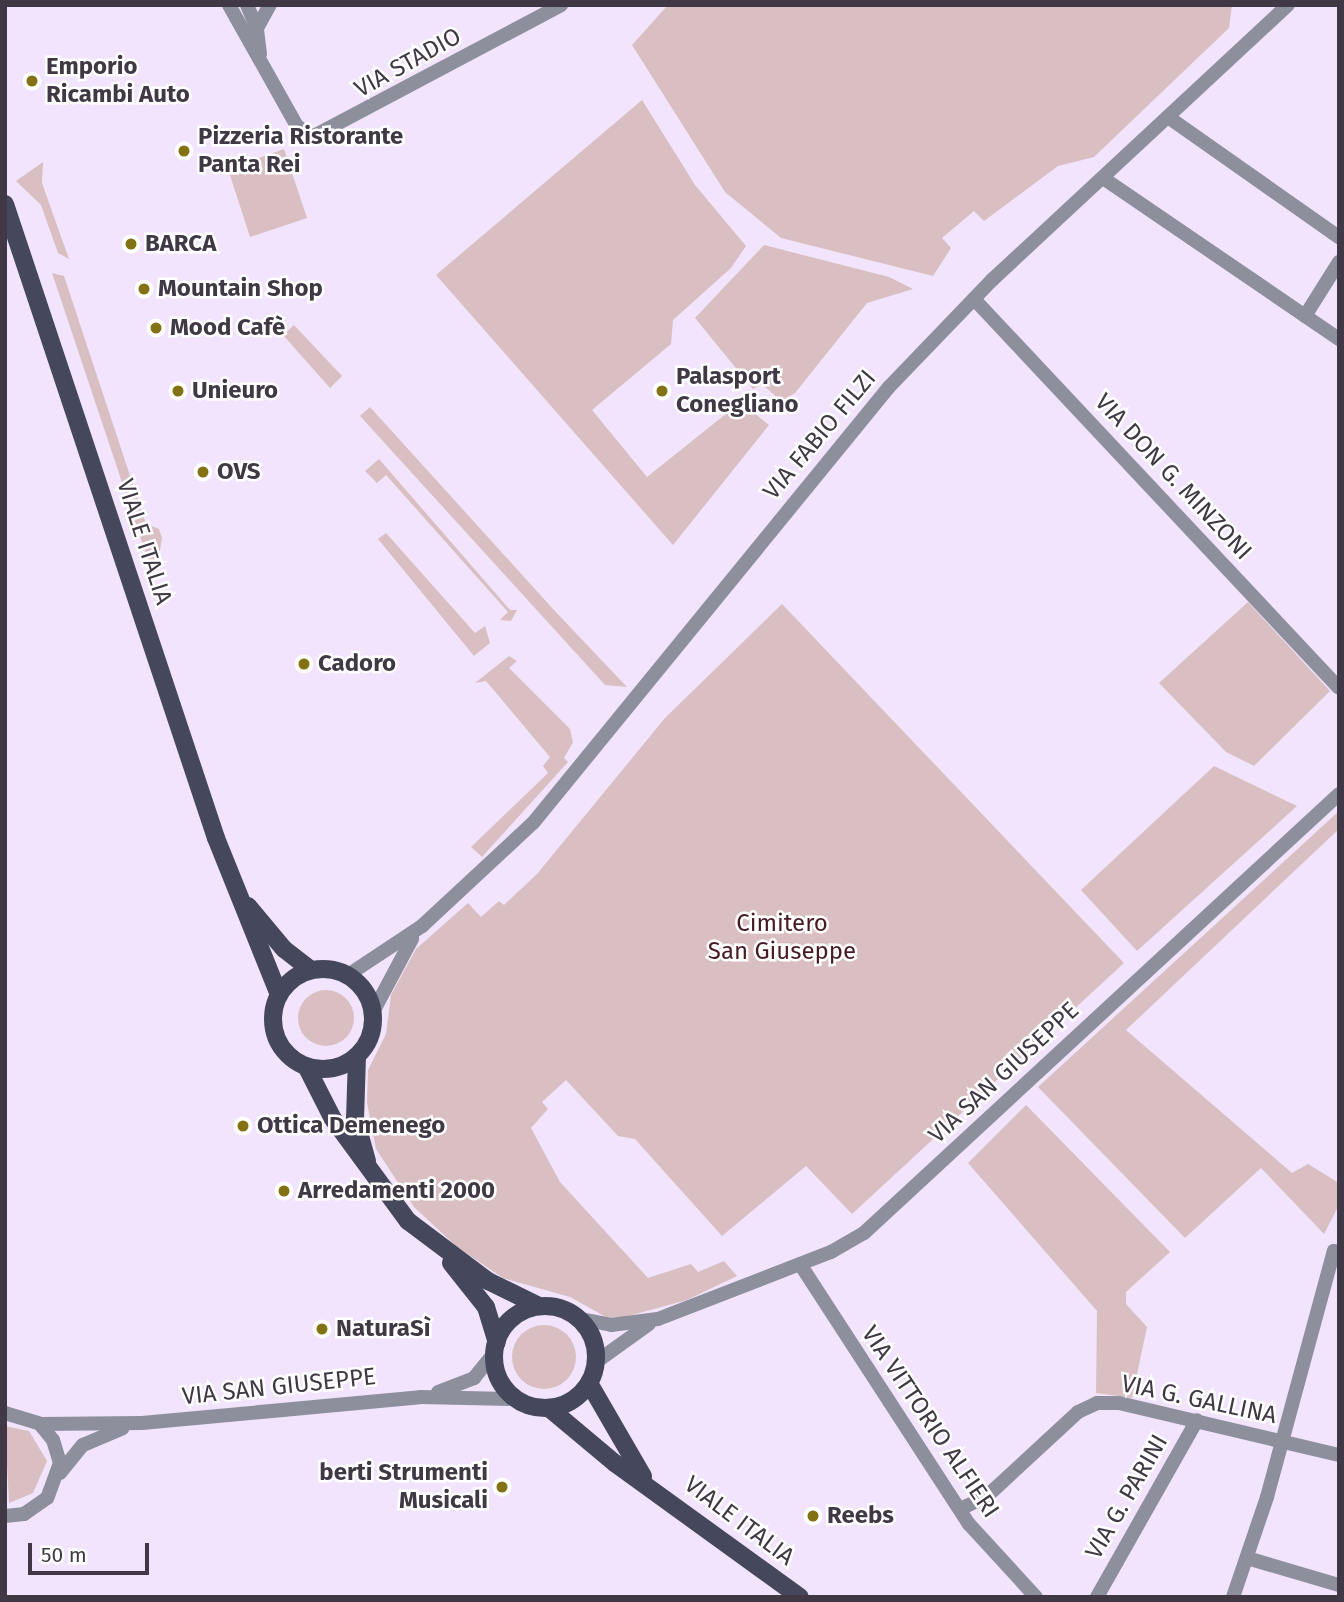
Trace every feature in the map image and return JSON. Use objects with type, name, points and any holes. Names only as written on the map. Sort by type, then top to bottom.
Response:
[{"type":"main road","name":"VIALE ITALIA","points":[[5,204],[216,838],[279,995]]},
{"type":"main road","name":"VIALE ITALIA","points":[[239,895],[284,949],[311,970]]},
{"type":"main road","points":[[306,1066],[333,1068],[357,1056],[367,1044],[373,1012],[360,984],[348,975],[311,970],[279,995],[274,1012],[280,1045],[306,1066],[372,1178],[438,1247],[486,1307],[496,1347],[498,1375],[517,1399],[550,1408],[565,1404],[589,1383],[596,1362],[591,1334],[581,1319],[563,1309],[539,1306],[488,1281],[438,1247]]},
{"type":"main road","points":[[357,1056],[355,1118],[372,1178]]},
{"type":"main road","points":[[496,1347],[510,1320],[539,1306]]},
{"type":"main road","name":"VIALE ITALIA","points":[[589,1383],[623,1450],[649,1485]]},
{"type":"main road","name":"VIALE ITALIA","points":[[550,1408],[800,1597]]},
{"type":"street","points":[[229,5],[261,59]]},
{"type":"street","points":[[247,5],[257,27],[261,59]]},
{"type":"street","points":[[257,27],[270,5]]},
{"type":"street","name":"VIA STADIO","points":[[261,59],[297,126],[312,137],[561,5]]},
{"type":"street","name":"VIA FABIO FILZI","points":[[348,975],[422,926],[533,823],[889,387],[974,299],[1288,5]]},
{"type":"street","points":[[1168,117],[1339,237]]},
{"type":"street","points":[[1103,178],[1339,339]]},
{"type":"street","points":[[1305,316],[1339,262]]},
{"type":"street","name":"VIA DON G. MINZONI","points":[[974,299],[1339,688]]},
{"type":"street","name":"VIA SAN GIUSEPPE","points":[[581,1319],[611,1325],[658,1318],[800,1264],[864,1233],[1339,794]]},
{"type":"street","name":"VIA FABIO FILZI","points":[[373,1012],[397,959],[422,926]]},
{"type":"street","points":[[1233,1597],[1282,1441],[1334,1251],[1339,1253]]},
{"type":"street","name":"VIA VITTORIO ALFIERI","points":[[800,1264],[960,1509],[1037,1597]]},
{"type":"street","name":"VIA SAN GIUSEPPE","points":[[596,1362],[658,1318]]},
{"type":"street","name":"VIA SAN GIUSEPPE","points":[[420,1396],[474,1378],[496,1347]]},
{"type":"street","name":"VIA SAN GIUSEPPE","points":[[5,1413],[40,1424],[142,1423],[420,1396],[517,1399]]},
{"type":"street","name":"VIA G. GALLINA","points":[[960,1509],[986,1497],[1085,1407],[1119,1403],[1339,1455]]},
{"type":"street","name":"VIA G. PARINI","points":[[1097,1597],[1197,1420]]},
{"type":"street","name":"VIA SAN GIUSEPPE","points":[[5,1516],[38,1507],[58,1475],[83,1446],[142,1423]]},
{"type":"street","points":[[40,1424],[58,1451],[58,1475]]},
{"type":"street","points":[[1247,1558],[1339,1585]]},
{"type":"green space","points":[[668,5],[1232,5],[1229,28],[1094,157],[1058,166],[984,221],[974,211],[942,238],[951,248],[933,276],[781,238],[725,192],[632,45]]},
{"type":"green space","points":[[642,100],[695,185],[746,246],[731,268],[673,320],[671,344],[592,410],[647,477],[727,413],[753,412],[769,425],[673,545],[436,275]]},
{"type":"green space","points":[[284,149],[307,218],[250,237],[228,169]]},
{"type":"green space","points":[[43,162],[42,183],[69,259],[58,253],[41,205],[16,181]]},
{"type":"green space","points":[[764,245],[889,277],[913,289],[867,303],[795,393],[781,401],[762,384],[753,389],[695,318]]},
{"type":"green space","points":[[52,273],[64,276],[146,524],[159,529],[162,538],[157,567],[148,560]]},
{"type":"green space","points":[[294,325],[342,376],[330,388],[283,335]]},
{"type":"green space","points":[[370,407],[627,687],[605,685],[360,416]]},
{"type":"green space","points":[[379,459],[510,610],[517,610],[511,621],[500,620],[508,612],[386,475],[377,483],[365,471]]},
{"type":"green space","points":[[386,533],[475,633],[485,626],[490,643],[474,656],[378,539]]},
{"type":"green space","points":[[1248,602],[1330,691],[1254,766],[1226,752],[1159,683]]},
{"type":"green space","name":"Cimitero San Giuseppe","points":[[782,604],[1124,963],[852,1214],[806,1166],[722,1236],[635,1139],[618,1136],[566,1080],[542,1102],[548,1109],[531,1128],[560,1182],[648,1278],[691,1264],[698,1272],[724,1261],[737,1276],[687,1300],[621,1318],[606,1317],[570,1297],[503,1278],[457,1247],[414,1207],[376,1149],[367,1103],[368,1070],[386,1034],[391,995],[416,949],[468,903],[481,917],[499,901],[504,905],[537,874],[665,718]]},
{"type":"green space","points":[[509,656],[517,661],[509,668],[570,729],[573,742],[564,758],[568,762],[482,857],[471,847],[548,773],[543,766],[550,757],[486,681],[475,683]]},
{"type":"green space","points":[[1214,766],[1297,806],[1137,951],[1081,890]]},
{"type":"green space","points":[[1339,811],[1339,829],[1126,1030],[1292,1173],[1308,1164],[1339,1183],[1339,1205],[1324,1234],[1261,1168],[1185,1238],[1038,1087]]},
{"type":"green space","points":[[326,990],[337,992],[346,998],[352,1007],[352,1029],[346,1038],[337,1044],[326,1046],[315,1044],[306,1038],[300,1029],[298,1018],[300,1007],[306,998],[315,992]]},
{"type":"green space","points":[[1026,1105],[1170,1252],[1126,1292],[1126,1304],[1147,1327],[1132,1398],[1096,1393],[1097,1311],[968,1163]]},
{"type":"green space","points":[[538,1325],[550,1325],[567,1334],[574,1345],[574,1369],[567,1380],[550,1389],[538,1389],[526,1384],[517,1375],[512,1363],[512,1351],[517,1339],[526,1330]]},
{"type":"green space","points":[[5,1426],[29,1431],[47,1461],[33,1493],[9,1503]]},
{"type":"place","name":"Emporio Ricambi Auto","points":[[32,81]]},
{"type":"place","name":"Pizzeria Ristorante Panta Rei","points":[[184,151]]},
{"type":"place","name":"BARCA","points":[[131,244]]},
{"type":"place","name":"Mountain Shop","points":[[144,289]]},
{"type":"place","name":"Mood Cafè","points":[[156,328]]},
{"type":"place","name":"Unieuro","points":[[178,391]]},
{"type":"place","name":"Palasport Conegliano","points":[[662,391]]},
{"type":"place","name":"OVS","points":[[203,472]]},
{"type":"place","name":"Cadoro","points":[[304,664]]},
{"type":"place","name":"Ottica Demenego","points":[[243,1126]]},
{"type":"place","name":"Arredamenti 2000","points":[[284,1191]]},
{"type":"place","name":"NaturaSì","points":[[322,1329]]},
{"type":"place","name":"berti Strumenti Musicali","points":[[502,1487]]},
{"type":"place","name":"Reebs","points":[[813,1516]]}]
